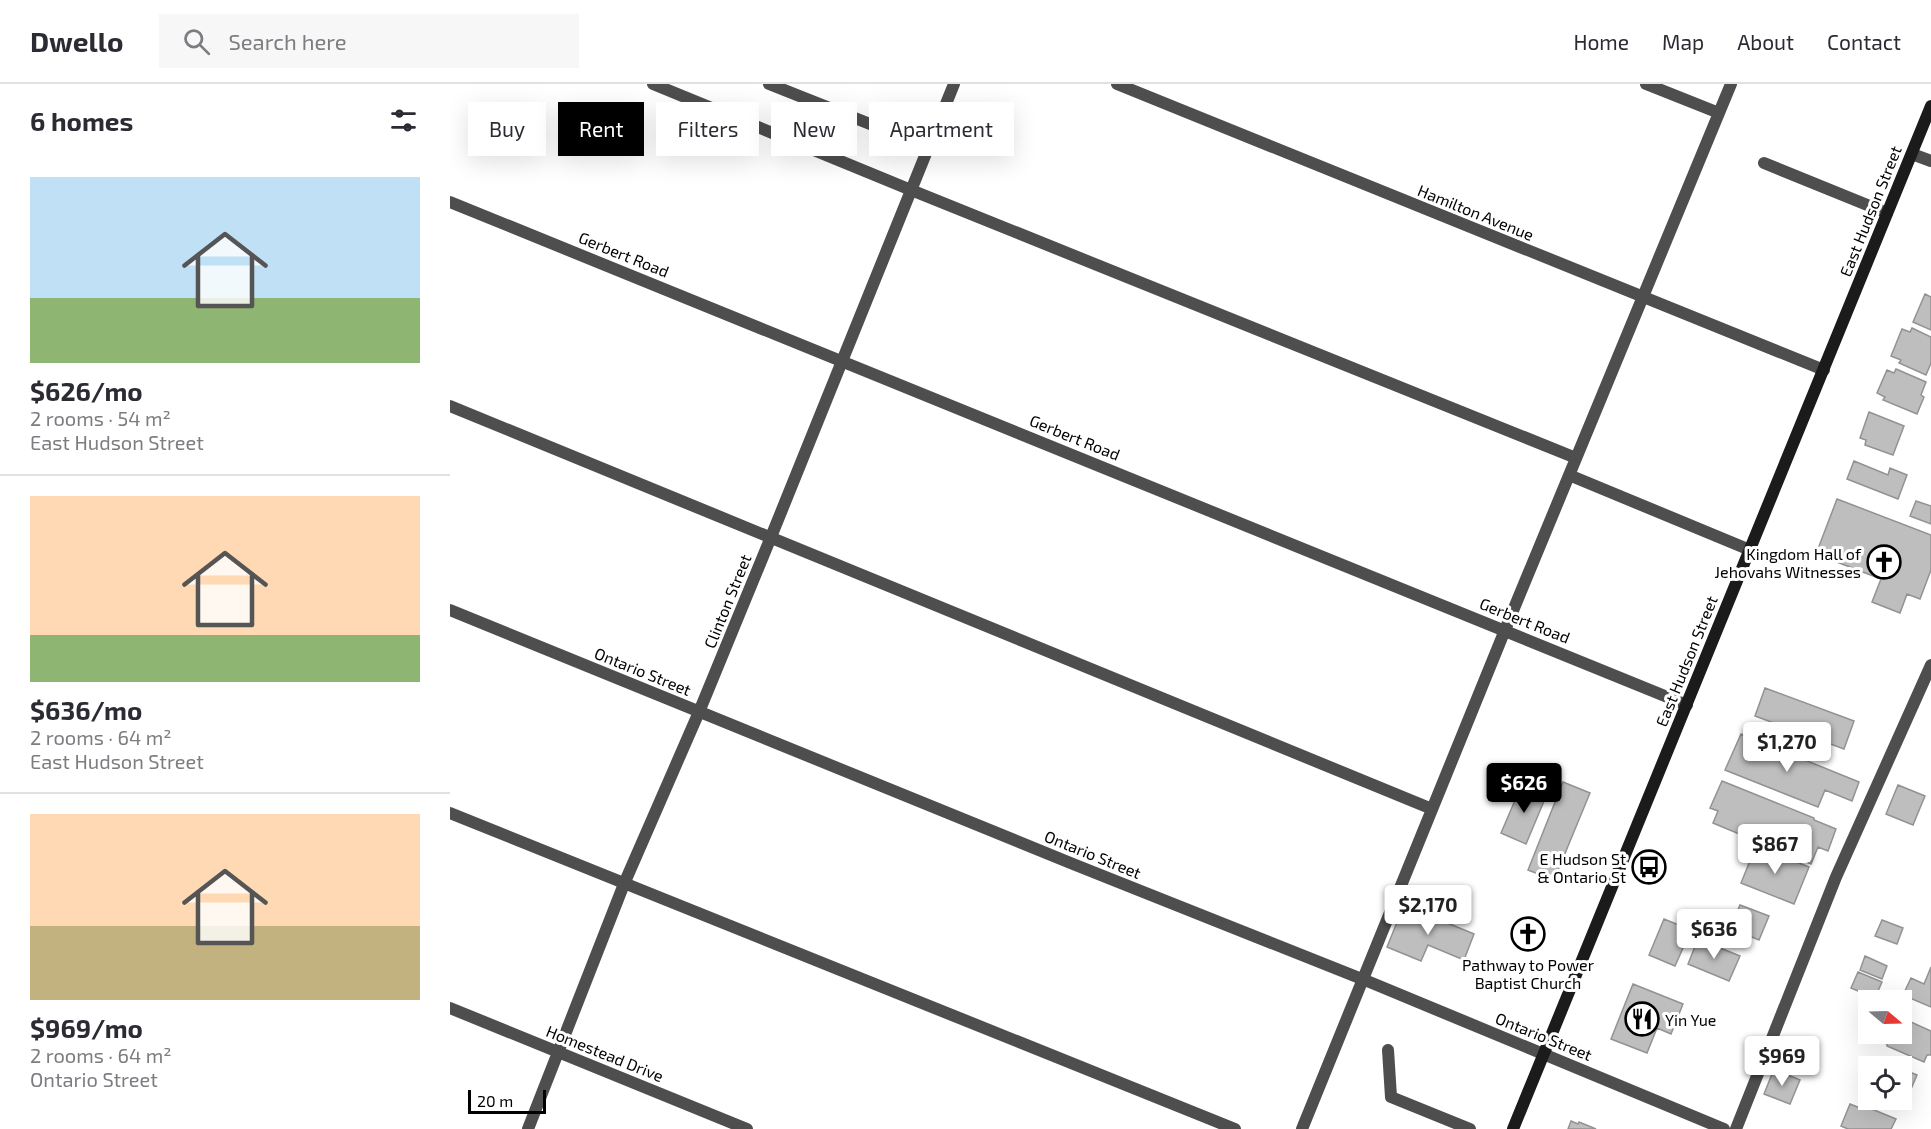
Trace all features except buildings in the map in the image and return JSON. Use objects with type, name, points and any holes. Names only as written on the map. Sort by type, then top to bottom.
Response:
[{"type":"main road","name":"East Hudson Street","points":[[1513,1129],[1931,106]]},
{"type":"street","points":[[653,84],[1576,458]]},
{"type":"street","points":[[769,84],[869,124]]},
{"type":"street","name":"Clinton Street","points":[[947,102],[954,84]]},
{"type":"street","name":"Hamilton Avenue","points":[[1117,84],[1824,369]]},
{"type":"street","points":[[1646,84],[1719,113]]},
{"type":"street","points":[[1302,1129],[1731,84]]},
{"type":"street","points":[[1912,154],[1931,161]]},
{"type":"street","name":"Clinton Street","points":[[528,1129],[624,884],[699,712],[924,156]]},
{"type":"street","points":[[1764,163],[1887,213]]},
{"type":"street","name":"Gerbert Road","points":[[450,202],[1687,705]]},
{"type":"street","points":[[450,406],[1432,809]]},
{"type":"street","points":[[1569,475],[1750,550]]},
{"type":"street","name":"Ontario Street","points":[[450,610],[1364,980],[1724,1129]]},
{"type":"street","points":[[1736,1129],[1836,877],[1931,665]]},
{"type":"street","points":[[450,813],[1235,1129]]},
{"type":"street","name":"Homestead Drive","points":[[450,1008],[747,1129]]},
{"type":"street","points":[[1388,1050],[1390,1097],[1470,1129]]},
{"type":"place","name":"Kingdom Hall of Jehovahs Witnesses","points":[[1884,562]]},
{"type":"place","name":"E Hudson St & Ontario St","points":[[1649,867]]},
{"type":"place","name":"Pathway to Power Baptist Church","points":[[1528,934]]},
{"type":"place","name":"Yin Yue","points":[[1642,1019]]}]
